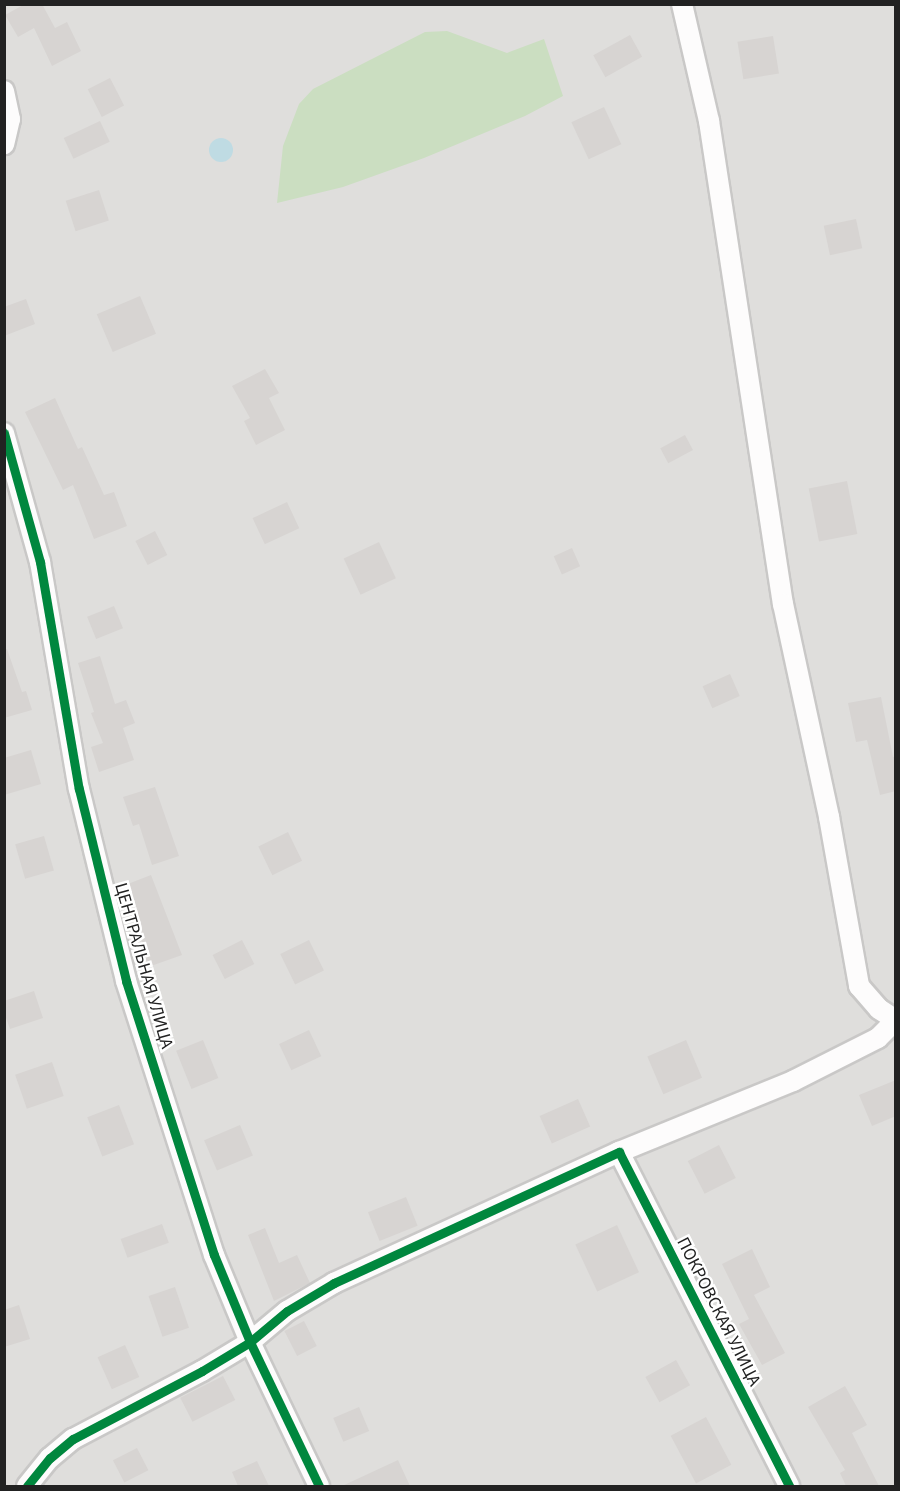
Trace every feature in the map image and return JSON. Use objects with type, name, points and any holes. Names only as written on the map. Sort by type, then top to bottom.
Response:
[{"type":"street","points":[[27,1486],[50,1458],[73,1439],[202,1371],[250,1342],[287,1311],[334,1283],[619,1152],[793,1081],[878,1038],[895,1020],[879,1010],[859,986],[829,817],[783,604],[709,121],[682,4]]},
{"type":"street","points":[[4,91],[10,119],[4,144]]},
{"type":"street","name":"ЦЕНТРАЛЬНАЯ УЛИЦА","points":[[4,433],[40,562],[79,789],[126,981],[214,1255],[250,1342],[319,1486]]},
{"type":"street","name":"ПОКРОВСКАЯ УЛИЦА","points":[[619,1152],[789,1486]]},
{"type":"shaded area","points":[[5,5],[895,5],[895,1486],[5,1486]]},
{"type":"green space","points":[[447,31],[507,53],[544,39],[563,96],[525,116],[424,158],[343,187],[277,203],[283,146],[299,104],[313,89],[425,32]]},
{"type":"water","points":[[221,138],[229,142],[233,150],[229,158],[221,162],[213,158],[209,150],[213,142]]},
{"type":"building","points":[[25,4],[42,4],[55,28],[67,22],[81,51],[52,66],[34,28],[18,37],[5,15]]},
{"type":"building","points":[[630,35],[642,57],[605,77],[593,55]]},
{"type":"building","points":[[773,36],[779,74],[743,79],[737,42]]},
{"type":"building","points":[[110,78],[124,106],[102,117],[88,89]]},
{"type":"building","points":[[604,107],[621,144],[589,159],[571,122]]},
{"type":"building","points":[[100,121],[110,142],[73,159],[64,138]]},
{"type":"building","points":[[99,190],[109,220],[76,231],[66,201]]},
{"type":"building","points":[[856,219],[862,248],[830,255],[824,226]]},
{"type":"building","points":[[140,296],[156,334],[113,352],[97,314]]},
{"type":"building","points":[[26,299],[35,324],[4,336],[4,307]]},
{"type":"building","points":[[265,369],[279,393],[269,398],[285,430],[256,445],[244,421],[250,418],[232,386]]},
{"type":"building","points":[[55,398],[78,449],[82,447],[104,495],[114,492],[127,526],[94,539],[73,485],[63,490],[25,412]]},
{"type":"building","points":[[685,435],[693,450],[668,463],[660,448]]},
{"type":"building","points":[[847,481],[857,534],[819,541],[809,488]]},
{"type":"building","points":[[287,502],[299,528],[265,544],[253,518]]},
{"type":"building","points":[[155,531],[167,555],[148,565],[135,541]]},
{"type":"building","points":[[379,542],[396,578],[361,595],[344,558]]},
{"type":"building","points":[[572,548],[580,566],[562,574],[554,556]]},
{"type":"building","points":[[114,606],[123,628],[96,639],[87,617]]},
{"type":"building","points":[[7,649],[22,692],[26,691],[32,710],[4,718],[4,650]]},
{"type":"building","points":[[100,656],[115,704],[126,700],[135,723],[123,728],[134,760],[99,772],[91,747],[103,743],[91,713],[94,712],[78,663]]},
{"type":"building","points":[[730,674],[740,696],[712,708],[703,686]]},
{"type":"building","points":[[881,697],[893,757],[896,756],[896,791],[880,795],[867,740],[856,742],[848,703]]},
{"type":"building","points":[[31,750],[41,784],[4,795],[4,758]]},
{"type":"building","points":[[155,787],[179,856],[152,865],[139,824],[133,826],[123,797]]},
{"type":"building","points":[[288,832],[302,861],[272,875],[258,846]]},
{"type":"building","points":[[44,836],[54,871],[25,879],[15,844]]},
{"type":"building","points":[[151,875],[182,955],[148,967],[140,945],[143,944],[120,887]]},
{"type":"building","points":[[242,940],[254,964],[225,979],[213,955]]},
{"type":"building","points":[[309,940],[324,971],[295,985],[280,954]]},
{"type":"building","points":[[34,991],[43,1018],[10,1029],[4,1012],[4,1001]]},
{"type":"building","points":[[309,1030],[321,1056],[291,1070],[279,1044]]},
{"type":"building","points":[[203,1040],[218,1078],[191,1089],[176,1051]]},
{"type":"building","points":[[686,1040],[702,1078],[663,1094],[647,1056]]},
{"type":"building","points":[[52,1062],[64,1096],[27,1109],[15,1075]]},
{"type":"building","points":[[896,1080],[896,1116],[872,1126],[859,1095]]},
{"type":"building","points":[[578,1099],[590,1126],[552,1143],[540,1116]]},
{"type":"building","points":[[119,1105],[134,1144],[102,1156],[87,1117]]},
{"type":"building","points":[[240,1125],[253,1155],[217,1171],[204,1140]]},
{"type":"building","points":[[719,1145],[736,1178],[705,1194],[688,1161]]},
{"type":"building","points":[[406,1197],[418,1226],[380,1241],[368,1212]]},
{"type":"building","points":[[162,1224],[169,1243],[127,1258],[121,1239]]},
{"type":"building","points":[[617,1225],[639,1272],[597,1292],[575,1244]]},
{"type":"building","points":[[265,1228],[279,1263],[297,1255],[310,1283],[274,1301],[248,1235]]},
{"type":"building","points":[[752,1249],[770,1287],[754,1295],[785,1353],[762,1365],[739,1324],[749,1319],[722,1264]]},
{"type":"building","points":[[175,1287],[189,1328],[163,1337],[149,1296]]},
{"type":"building","points":[[19,1305],[30,1339],[4,1347],[4,1310]]},
{"type":"building","points":[[304,1321],[317,1346],[297,1356],[284,1331]]},
{"type":"building","points":[[125,1345],[139,1377],[112,1389],[98,1357]]},
{"type":"building","points":[[676,1360],[690,1385],[659,1402],[645,1377]]},
{"type":"building","points":[[223,1376],[235,1400],[192,1422],[180,1398]]},
{"type":"building","points":[[845,1386],[867,1425],[852,1433],[879,1486],[846,1486],[840,1473],[845,1470],[808,1407]]},
{"type":"building","points":[[359,1407],[369,1431],[343,1442],[333,1418]]},
{"type":"building","points":[[706,1417],[731,1465],[696,1483],[671,1436]]},
{"type":"building","points":[[137,1448],[148,1470],[124,1483],[113,1460]]},
{"type":"building","points":[[398,1460],[410,1486],[342,1486]]},
{"type":"building","points":[[257,1461],[269,1486],[238,1486],[232,1472]]},
{"type":"cycle path","points":[[4,433],[40,562],[79,789],[126,981],[214,1255],[250,1342],[319,1486]]},
{"type":"cycle path","points":[[27,1486],[50,1458],[73,1439],[202,1371],[250,1342],[287,1311],[334,1283],[619,1152],[789,1486]]}]
